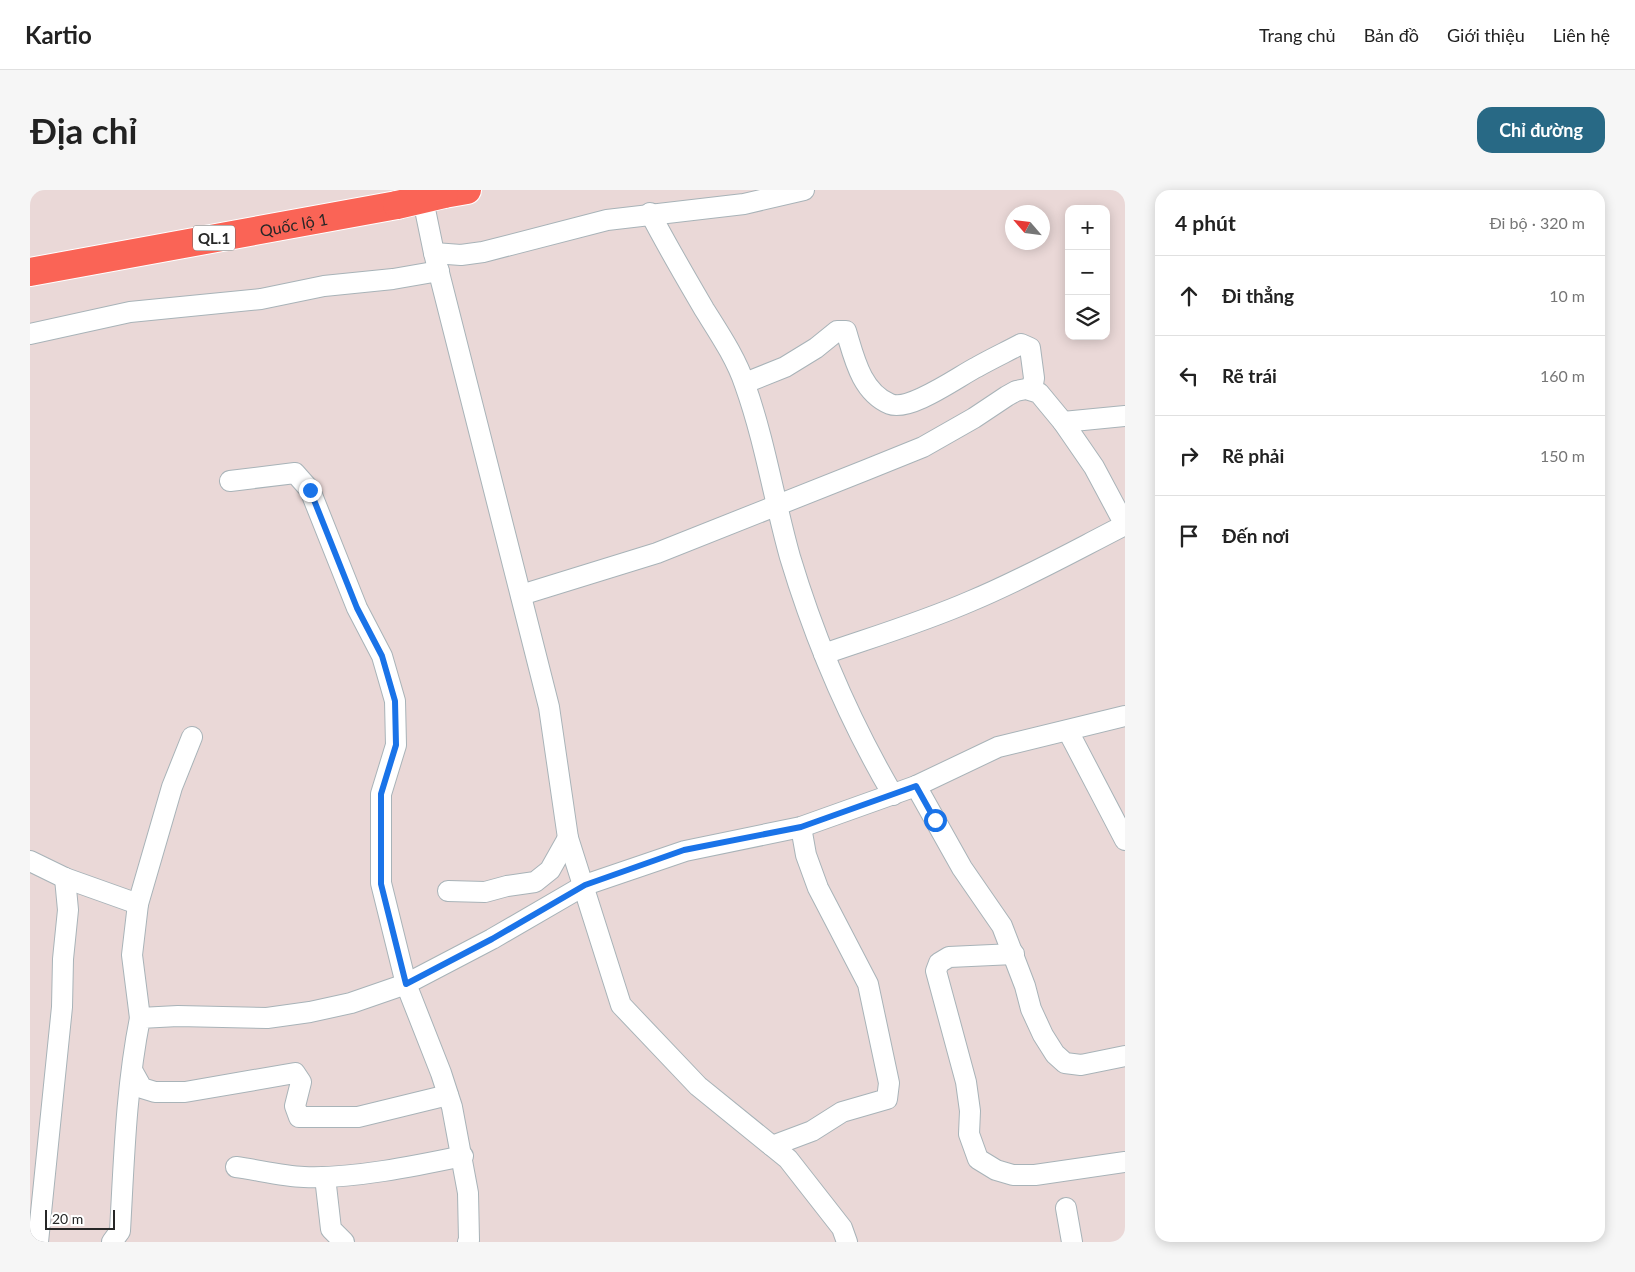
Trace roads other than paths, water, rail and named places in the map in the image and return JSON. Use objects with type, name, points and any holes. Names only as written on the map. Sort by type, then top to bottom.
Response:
[{"type":"highway","name":"Quốc lộ 1","points":[[30,272],[397,205],[444,191]]},
{"type":"street","points":[[30,334],[130,312],[261,299],[324,286],[393,279],[461,254],[483,252],[581,225],[650,213],[736,205],[804,190]]},
{"type":"street","points":[[444,191],[436,262],[549,707],[568,838],[585,885],[621,1005],[698,1086],[788,1159],[842,1228],[847,1242]]},
{"type":"street","points":[[650,213],[725,344],[745,383],[764,444],[776,504],[794,567],[833,680],[892,796]]},
{"type":"street","points":[[745,383],[785,367],[816,348],[837,331],[846,331],[857,366],[866,384],[878,397],[892,405],[913,401],[940,389],[975,367],[1021,344],[1030,348],[1034,378],[1032,390]]},
{"type":"street","points":[[521,595],[657,553],[923,447],[1016,391],[1032,390],[1039,394],[1063,422],[1094,467],[1125,525],[1081,549],[973,601],[899,630],[824,654]]},
{"type":"street","points":[[1063,422],[1125,416]]},
{"type":"street","points":[[230,481],[295,474],[310,490],[357,608],[382,656],[395,701],[396,745],[381,794],[381,884],[406,984],[448,1095],[463,1156],[468,1193],[470,1240],[468,1242]]},
{"type":"street","points":[[140,1018],[275,1016],[310,1012],[351,1002],[406,984],[492,939],[585,885],[684,850],[801,827],[892,796],[998,747],[1125,716]]},
{"type":"street","points":[[1068,731],[1125,840]]},
{"type":"street","points":[[112,1242],[120,1231],[125,1141],[132,1070],[140,1018],[132,955],[138,904],[172,787],[192,736]]},
{"type":"street","points":[[916,786],[962,868],[1002,926],[1014,954],[1031,1010],[1055,1054],[1065,1063],[1081,1065],[1125,1056]]},
{"type":"street","points":[[772,1146],[812,1131],[842,1112],[886,1099],[889,1083],[868,984],[818,888],[806,855],[801,827]]},
{"type":"street","points":[[448,892],[485,892],[507,886],[536,882],[550,870],[568,838]]},
{"type":"street","points":[[30,861],[65,878],[138,904]]},
{"type":"street","points":[[38,1242],[62,1007],[63,959],[68,910],[65,878]]},
{"type":"street","points":[[1014,954],[949,957],[939,963],[936,971],[966,1082],[970,1111],[969,1134],[978,1159],[996,1170],[1013,1175],[1035,1174],[1125,1162]]},
{"type":"street","points":[[132,1070],[142,1088],[154,1092],[209,1089],[295,1073],[301,1082],[295,1106],[299,1117],[358,1117],[448,1095]]},
{"type":"street","points":[[236,1167],[302,1177],[325,1177],[420,1165],[463,1156]]},
{"type":"street","points":[[325,1177],[331,1229],[344,1242]]},
{"type":"street","points":[[1066,1208],[1072,1242]]}]
